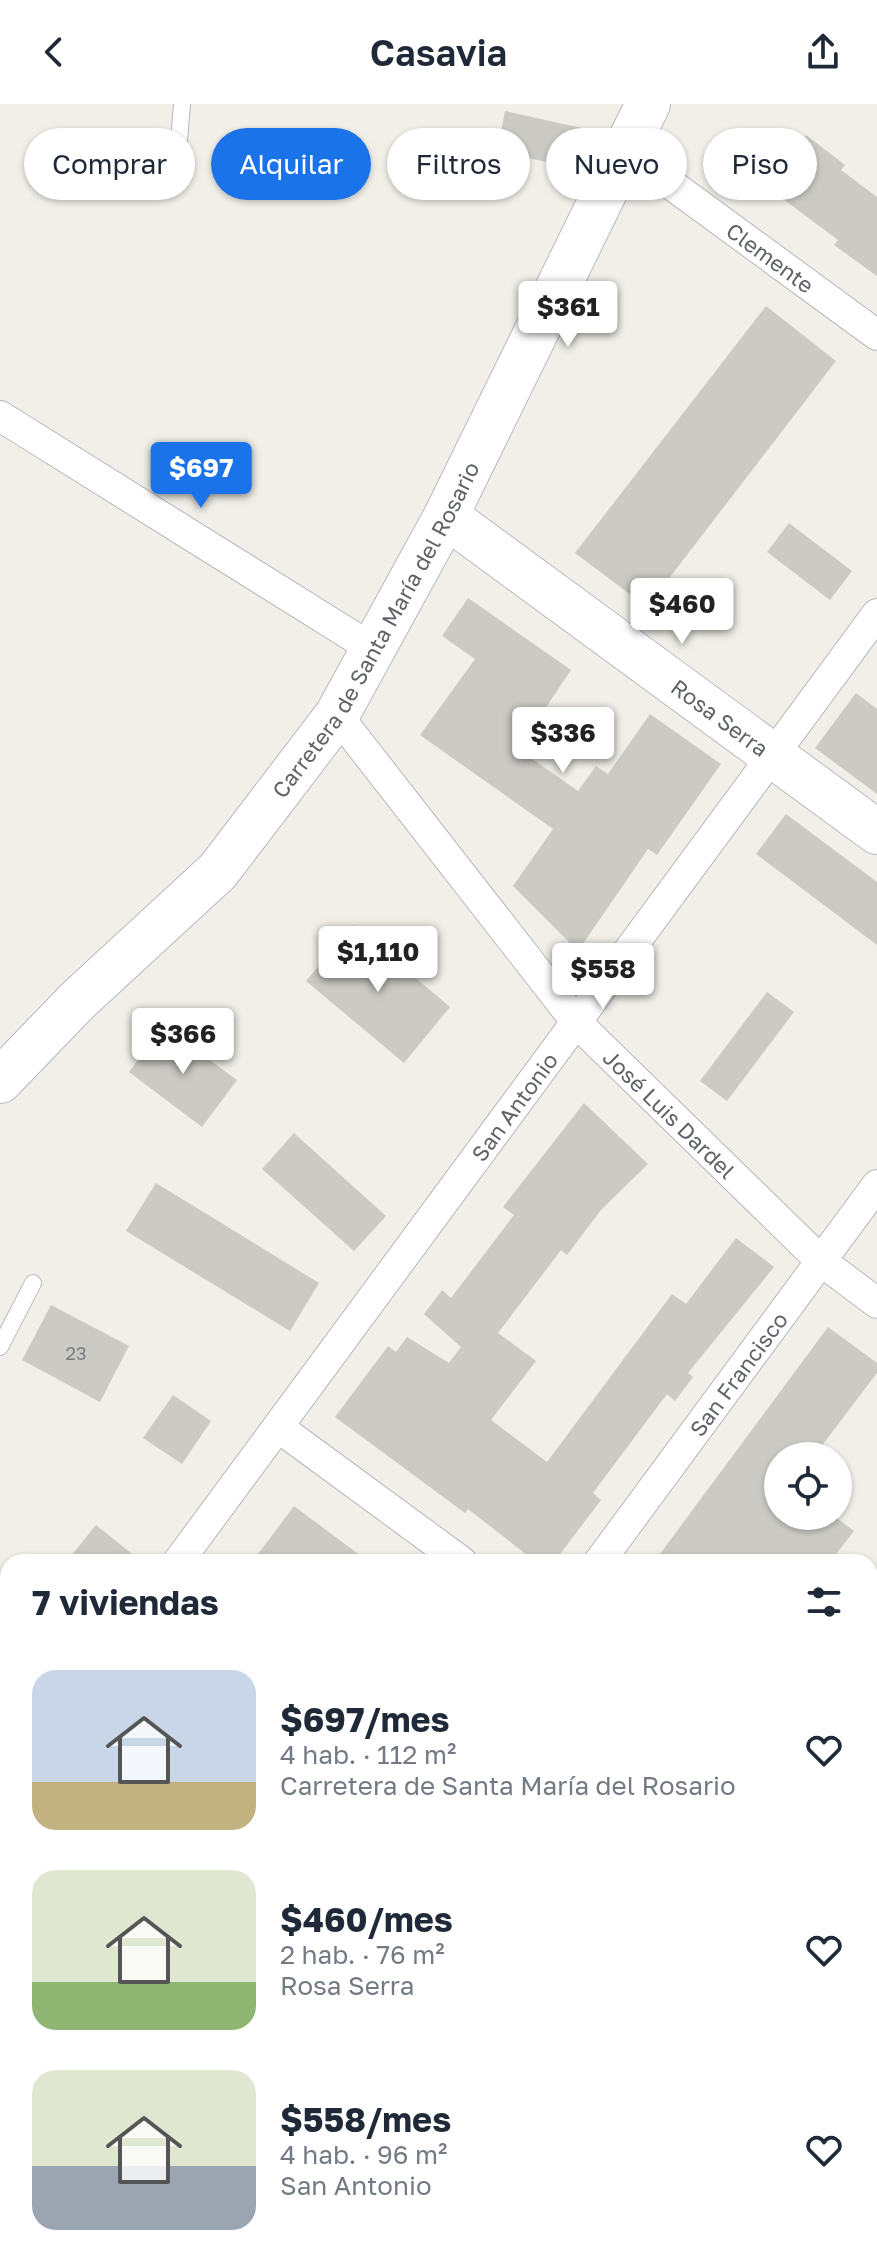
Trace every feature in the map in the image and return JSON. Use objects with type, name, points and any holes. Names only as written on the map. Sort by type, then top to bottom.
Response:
[{"type":"main road","name":"Carretera de Santa María del Rosario","points":[[638,128],[648,104]]},
{"type":"main road","name":"Carretera de Santa María del Rosario","points":[[0,1081],[77,1001],[218,871],[337,715],[446,516],[603,200]]},
{"type":"main road","name":"Rosa Serra","points":[[446,516],[877,832]]},
{"type":"street","name":"Clemente","points":[[687,196],[877,335]]},
{"type":"street","points":[[0,416],[373,649]]},
{"type":"street","name":"San Antonio","points":[[184,1554],[578,1024],[877,614]]},
{"type":"street","name":"José Luis Dardel","points":[[337,715],[578,1024],[821,1261],[877,1303]]},
{"type":"street","name":"San Francisco","points":[[605,1554],[877,1185]]},
{"type":"street","points":[[278,1427],[451,1554]]},
{"type":"lane","points":[[180,128],[182,104]]},
{"type":"lane","points":[[0,1347],[33,1283]]},
{"type":"building","points":[[505,111],[582,128],[546,128],[546,162],[530,158],[530,128],[502,128]]},
{"type":"building","points":[[817,143],[845,165],[841,170],[877,197],[877,276],[834,245],[838,240],[784,200],[817,200]]},
{"type":"building","points":[[766,306],[836,361],[647,607],[575,553]]},
{"type":"building","points":[[789,523],[852,571],[830,600],[767,552]]},
{"type":"building","points":[[468,598],[571,670],[518,749],[578,791],[596,766],[608,774],[650,714],[721,764],[657,855],[648,849],[578,951],[513,886],[553,829],[420,735],[475,659],[442,636]]},
{"type":"building","points":[[856,693],[877,709],[877,794],[815,748]]},
{"type":"building","points":[[786,814],[877,882],[877,945],[756,854]]},
{"type":"building","points":[[353,925],[450,1007],[404,1063],[306,981]]},
{"type":"building","points":[[767,992],[794,1012],[727,1101],[700,1081]]},
{"type":"building","points":[[163,1026],[237,1080],[202,1127],[129,1072]]},
{"type":"building","points":[[584,1103],[648,1164],[601,1210],[567,1255],[561,1250],[498,1333],[536,1361],[491,1420],[547,1462],[672,1294],[686,1304],[736,1238],[774,1267],[688,1373],[693,1377],[675,1401],[667,1394],[593,1493],[601,1500],[560,1554],[526,1554],[468,1509],[465,1513],[335,1417],[388,1346],[396,1352],[407,1337],[449,1363],[461,1347],[424,1314],[442,1290],[451,1298],[514,1215],[503,1207]]},
{"type":"building","points":[[294,1133],[386,1216],[354,1251],[262,1169]]},
{"type":"building","points":[[156,1183],[319,1283],[290,1331],[126,1231]]},
{"type":"building","points":[[51,1305],[129,1346],[100,1402],[22,1360]]},
{"type":"building","points":[[828,1327],[877,1363],[877,1373],[825,1442],[764,1442],[764,1530],[852,1530],[854,1531],[836,1554],[660,1554]]},
{"type":"building","points":[[173,1395],[211,1421],[182,1464],[143,1438]]},
{"type":"building","points":[[294,1506],[358,1554],[258,1554]]},
{"type":"building","points":[[96,1525],[132,1554],[72,1554]]}]
